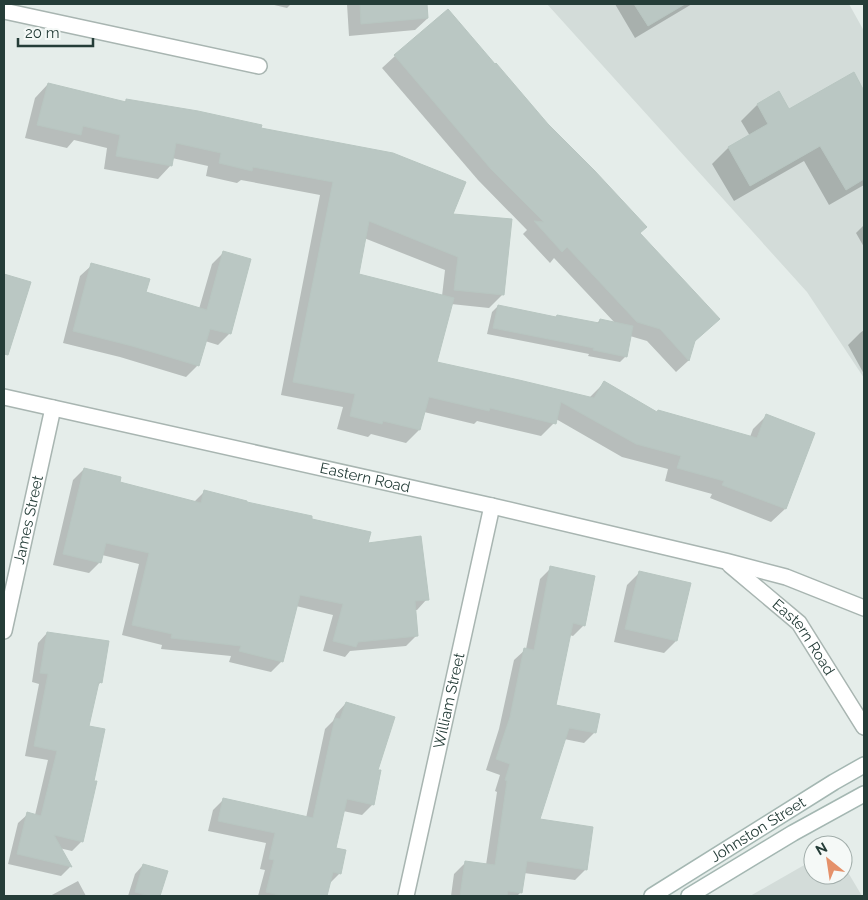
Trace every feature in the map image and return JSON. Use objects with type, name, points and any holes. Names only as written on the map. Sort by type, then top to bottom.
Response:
[{"type":"street","points":[[4,11],[259,66]]},
{"type":"street","name":"Eastern Road","points":[[4,397],[492,506],[726,561],[786,576],[864,608]]},
{"type":"street","name":"James Street","points":[[4,631],[53,408]]},
{"type":"street","name":"William Street","points":[[406,896],[492,506]]},
{"type":"street","name":"Eastern Road","points":[[726,561],[800,622],[864,727]]},
{"type":"street","name":"Johnston Street","points":[[652,896],[864,765]]},
{"type":"street","name":"Johnston Street","points":[[688,896],[793,833],[864,794]]},
{"type":"shaded area","points":[[547,4],[849,4],[864,31],[864,378],[807,292]]},
{"type":"shaded area","points":[[803,866],[803,885],[853,885],[853,881],[862,896],[750,896]]},
{"type":"building","points":[[360,4],[427,4],[428,18],[361,24]]},
{"type":"building","points":[[634,4],[685,4],[648,26]]},
{"type":"building","points":[[448,9],[548,124],[647,227],[640,233],[720,319],[695,341],[689,361],[660,329],[637,322],[567,247],[562,252],[534,221],[544,222],[490,168],[394,55]]},
{"type":"building","points":[[854,72],[864,91],[864,179],[846,190],[820,146],[750,186],[728,147],[768,124],[757,104],[779,91],[789,109]]},
{"type":"building","points":[[48,83],[126,102],[126,99],[198,111],[262,125],[261,128],[393,153],[466,182],[453,214],[512,219],[504,295],[454,290],[458,257],[369,221],[359,274],[454,298],[437,362],[594,398],[604,381],[657,412],[658,410],[757,438],[766,414],[815,433],[786,509],[722,485],[724,481],[677,468],[681,456],[636,444],[561,402],[556,424],[490,408],[489,411],[429,397],[420,430],[383,421],[382,424],[350,416],[355,394],[293,382],[333,182],[253,167],[252,171],[219,163],[221,153],[176,143],[172,166],[116,156],[120,135],[83,126],[81,135],[37,125]]},
{"type":"building","points":[[223,251],[251,259],[231,334],[210,329],[199,366],[73,331],[91,263],[150,279],[146,292],[207,310]]},
{"type":"building","points":[[4,274],[31,282],[8,355],[4,354]]},
{"type":"building","points":[[498,305],[556,317],[557,315],[599,323],[600,319],[633,326],[627,357],[593,350],[594,348],[493,328]]},
{"type":"building","points":[[84,468],[121,477],[120,482],[201,503],[204,490],[247,502],[312,516],[312,519],[371,532],[368,543],[421,536],[429,600],[415,601],[418,636],[358,642],[356,647],[333,641],[343,604],[300,595],[283,662],[239,651],[241,646],[171,638],[172,634],[132,625],[149,553],[106,543],[101,563],[63,554]]},
{"type":"building","points":[[550,566],[595,576],[585,626],[573,623],[556,705],[600,714],[596,733],[569,728],[540,819],[593,827],[587,870],[527,861],[522,893],[508,891],[507,896],[460,896],[465,861],[495,865],[507,781],[505,780],[510,764],[496,759],[510,717],[524,648],[534,650]]},
{"type":"building","points":[[639,571],[691,583],[677,641],[625,629]]},
{"type":"building","points":[[47,632],[109,641],[102,683],[99,682],[89,726],[105,729],[94,781],[97,781],[83,842],[54,835],[72,867],[17,854],[27,812],[41,816],[57,751],[34,746],[48,674],[40,673]]},
{"type":"building","points":[[346,702],[395,717],[378,770],[381,770],[374,805],[347,799],[336,848],[346,850],[341,874],[333,872],[327,896],[283,896],[266,892],[274,860],[269,859],[275,833],[218,821],[223,798],[313,818],[335,718],[340,719]]},
{"type":"building","points":[[143,864],[168,871],[160,896],[149,896],[135,892]]}]
